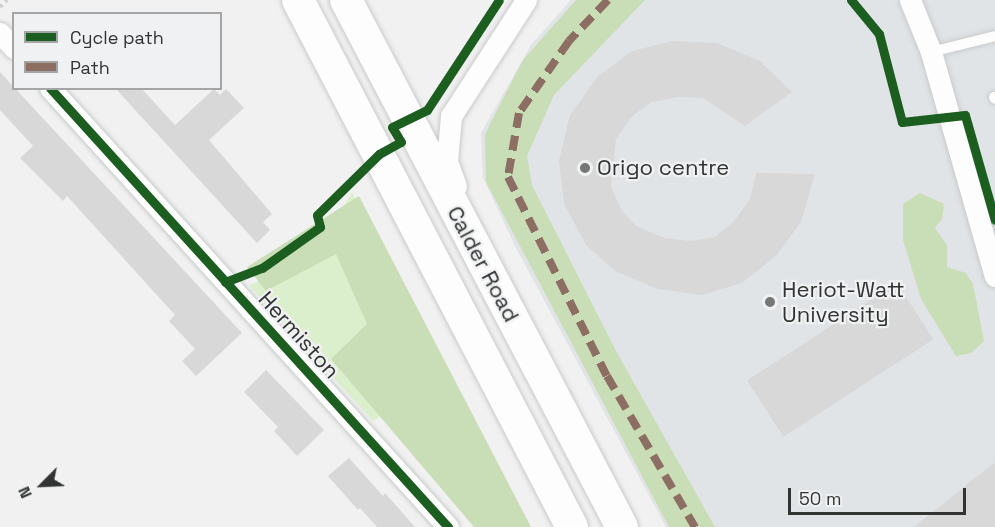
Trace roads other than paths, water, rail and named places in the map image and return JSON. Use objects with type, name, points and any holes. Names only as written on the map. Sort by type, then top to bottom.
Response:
[{"type":"main road","name":"Calder Road","points":[[298,0],[572,527]]},
{"type":"main road","name":"Calder Road","points":[[346,0],[491,281],[622,527]]},
{"type":"street","points":[[491,281],[447,161],[451,116],[526,0]]},
{"type":"street","points":[[910,0],[932,52],[995,276]]},
{"type":"street","points":[[0,33],[12,46]]},
{"type":"street","name":"Hermiston","points":[[52,90],[448,527]]},
{"type":"lane","points":[[932,52],[995,36]]},
{"type":"place","name":"Origo centre","points":[[585,168]]},
{"type":"place","name":"Heriot-Watt University","points":[[770,302]]}]
